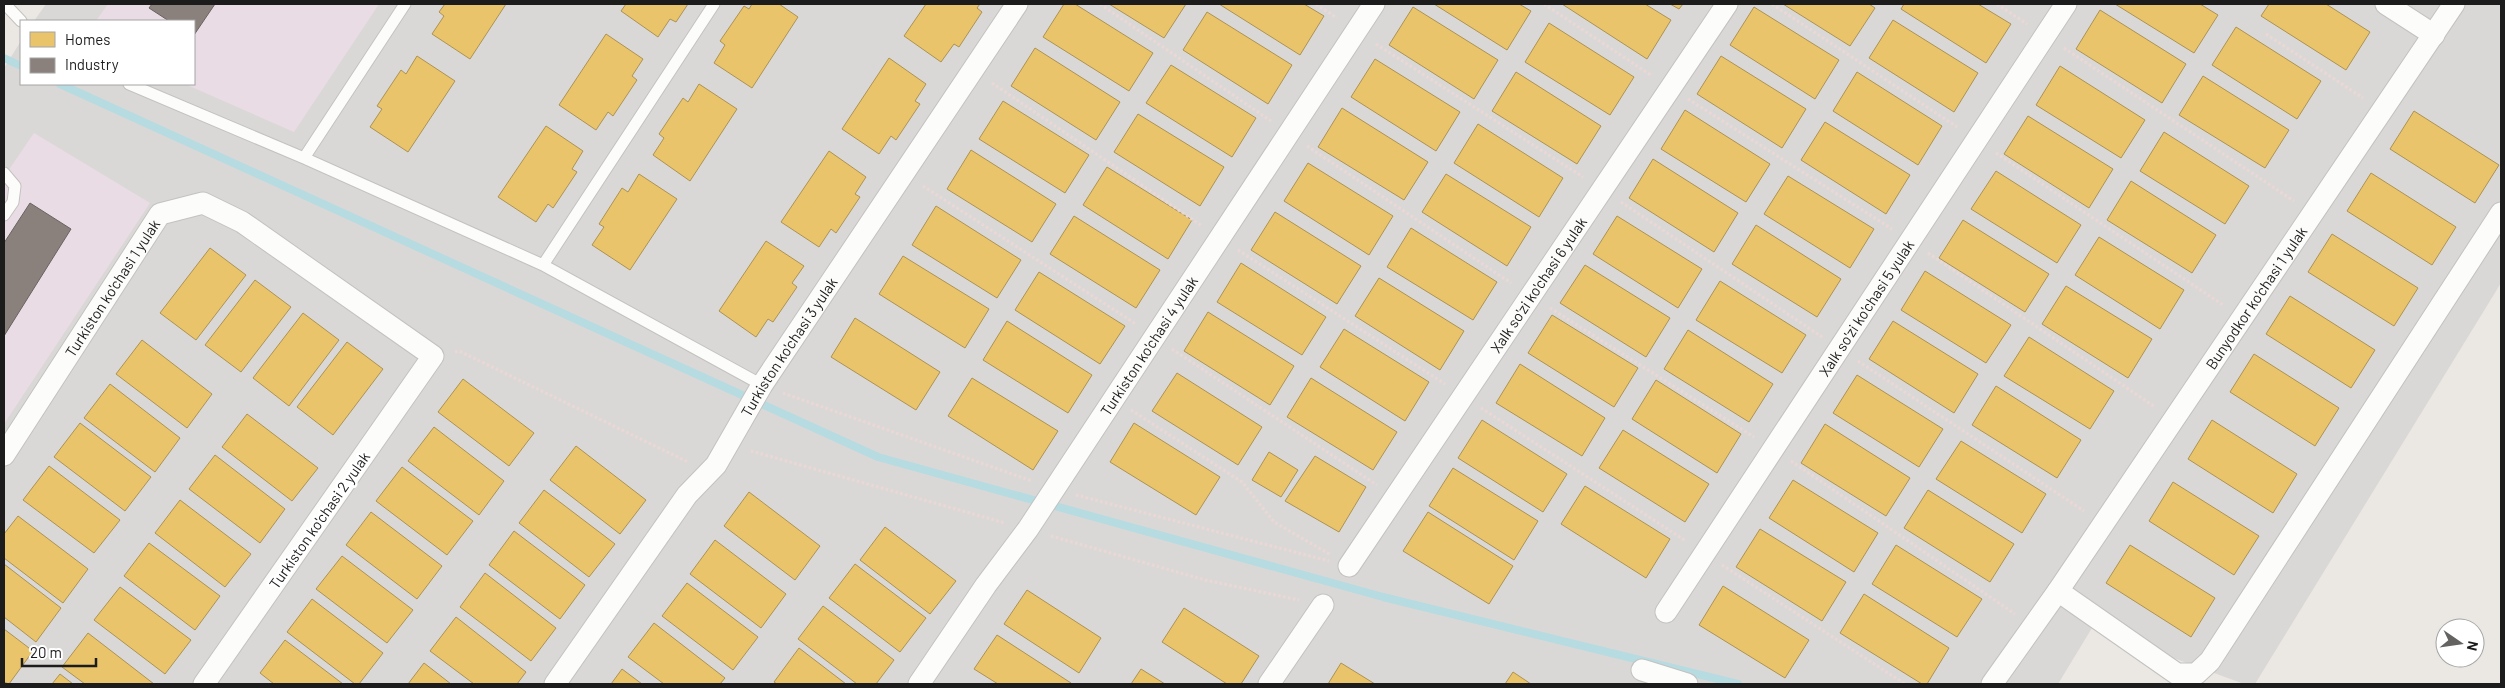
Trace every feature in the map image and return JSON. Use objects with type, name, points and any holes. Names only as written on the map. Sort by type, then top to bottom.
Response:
[{"type":"street","name":"Turkiston ko'chasi 3 yulak","points":[[555,684],[686,495],[716,465],[762,386],[1017,4]]},
{"type":"street","name":"Turkiston ko'chasi 4 yulak","points":[[919,684],[986,585],[1028,529],[1374,4]]},
{"type":"street","name":"Xalk so'zi ko'chasi 6 yulak","points":[[1349,566],[1727,4]]},
{"type":"street","name":"Xalk so'zi ko'chasi 5 yulak","points":[[1666,612],[2066,4]]},
{"type":"street","points":[[2386,4],[2434,35]]},
{"type":"street","name":"Bunyodkor ko'chasi 1 yulak","points":[[1992,684],[2058,592],[2454,4]]},
{"type":"street","name":"Turkiston ko'chasi 1 yulak","points":[[4,455],[160,214],[203,203],[242,222],[434,356]]},
{"type":"street","points":[[2058,592],[2177,674],[2196,674],[2210,662],[2501,213]]},
{"type":"street","name":"Turkiston ko'chasi 2 yulak","points":[[204,684],[434,356]]},
{"type":"street","points":[[1269,684],[1322,605]]},
{"type":"street","points":[[1642,670],[1687,684]]},
{"type":"lane","points":[[5,4],[20,20]]},
{"type":"lane","points":[[304,158],[405,4]]},
{"type":"lane","points":[[544,265],[714,4]]},
{"type":"lane","points":[[131,85],[304,158],[544,265],[762,386]]},
{"type":"lane","points":[[4,173],[15,186],[12,202],[4,215]]},
{"type":"path","points":[[1100,4],[1530,296],[1773,450],[2032,626]]},
{"type":"path","points":[[1316,4],[1602,189],[1839,349],[2104,524]]},
{"type":"path","points":[[1544,4],[1670,88],[1910,241],[2174,420]]},
{"type":"path","points":[[1772,4],[2242,318]]},
{"type":"path","points":[[1997,4],[2313,214]]},
{"type":"path","points":[[2266,34],[2383,111]]},
{"type":"path","points":[[973,70],[1220,238],[1905,684]]},
{"type":"path","points":[[434,356],[458,351],[693,464],[716,465],[741,449],[1205,580],[1322,605]]},
{"type":"path","points":[[1114,399],[1242,482],[1274,522],[1349,566]]},
{"type":"shaded area","points":[[46,4],[2501,4],[2501,283],[2255,684],[2244,684],[2092,628],[2058,684],[4,684],[4,68],[20,43],[20,85],[195,85],[195,20],[35,20]]},
{"type":"shaded area","points":[[108,4],[379,4],[294,132],[187,85],[195,85],[195,20],[97,20]]},
{"type":"shaded area","points":[[34,133],[150,203],[4,424],[4,177]]},
{"type":"building: Homes","points":[[445,4],[506,4],[470,59],[432,34],[444,16],[439,12]]},
{"type":"building: Homes","points":[[626,4],[688,4],[676,22],[670,19],[658,37],[621,11]]},
{"type":"building: Homes","points":[[752,4],[779,4],[798,17],[752,88],[714,63],[725,45],[720,41],[744,6],[749,9]]},
{"type":"building: Homes","points":[[926,4],[980,4],[977,8],[982,12],[959,47],[954,44],[941,62],[904,36]]},
{"type":"building: Homes","points":[[1064,4],[1075,4],[1153,53],[1129,91],[1043,37]]},
{"type":"building: Homes","points":[[1109,4],[1186,4],[1164,38]]},
{"type":"building: Homes","points":[[1219,4],[1304,4],[1324,16],[1300,55]]},
{"type":"building: Homes","points":[[1434,4],[1519,4],[1531,11],[1507,50]]},
{"type":"building: Homes","points":[[1562,4],[1645,4],[1671,20],[1647,59]]},
{"type":"building: Homes","points":[[1670,4],[1683,4],[1679,9]]},
{"type":"building: Homes","points":[[1783,4],[1869,4],[1875,8],[1850,46]]},
{"type":"building: Homes","points":[[1904,4],[1978,4],[2011,24],[1986,63],[1901,9]]},
{"type":"building: Homes","points":[[2115,4],[2200,4],[2218,15],[2194,53]]},
{"type":"building: Homes","points":[[2269,4],[2326,4],[2370,32],[2346,70],[2261,16]]},
{"type":"building: Homes","points":[[1413,7],[1498,60],[1474,99],[1389,45]]},
{"type":"building: Homes","points":[[1754,7],[1839,60],[1815,99],[1730,45]]},
{"type":"building: Homes","points":[[2100,10],[2186,64],[2162,103],[2076,49]]},
{"type":"building: Homes","points":[[1207,12],[1292,65],[1268,104],[1183,50]]},
{"type":"building: Homes","points":[[1893,20],[1978,73],[1954,112],[1869,58]]},
{"type":"building: Homes","points":[[1549,23],[1634,77],[1610,115],[1525,62]]},
{"type":"building: Homes","points":[[2236,27],[2321,81],[2297,119],[2212,65]]},
{"type":"building: Homes","points":[[606,34],[643,59],[632,76],[637,80],[613,116],[608,112],[596,130],[559,105]]},
{"type":"building: Homes","points":[[1035,48],[1120,102],[1096,140],[1011,86]]},
{"type":"building: Homes","points":[[417,56],[455,81],[408,152],[370,127],[382,109],[377,106],[401,70],[406,74]]},
{"type":"building: Homes","points":[[1721,56],[1806,109],[1782,148],[1697,94]]},
{"type":"building: Homes","points":[[889,58],[926,84],[915,101],[920,104],[896,140],[891,136],[879,154],[842,129]]},
{"type":"building: Homes","points":[[1375,59],[1460,112],[1436,151],[1351,97]]},
{"type":"building: Homes","points":[[1171,65],[1256,118],[1232,157],[1146,103]]},
{"type":"building: Homes","points":[[2060,66],[2145,120],[2121,158],[2036,105]]},
{"type":"building: Homes","points":[[1516,72],[1601,126],[1577,164],[1492,111]]},
{"type":"building: Homes","points":[[1857,72],[1942,126],[1918,165],[1833,111]]},
{"type":"building: Homes","points":[[2203,76],[2289,130],[2265,168],[2179,115]]},
{"type":"building: Homes","points":[[699,84],[737,109],[690,181],[653,155],[664,138],[659,134],[683,98],[688,102]]},
{"type":"building: Homes","points":[[1003,101],[1089,155],[1065,193],[979,139]]},
{"type":"building: Homes","points":[[1342,108],[1428,162],[1404,200],[1318,147]]},
{"type":"building: Homes","points":[[1685,110],[1770,164],[1746,202],[1661,149]]},
{"type":"building: Homes","points":[[2414,111],[2499,165],[2475,203],[2390,149]]},
{"type":"building: Homes","points":[[1138,114],[1224,167],[1200,206],[1114,152]]},
{"type":"building: Homes","points":[[2028,116],[2113,169],[2089,208],[2004,154]]},
{"type":"building: Homes","points":[[1825,122],[1910,175],[1886,214],[1801,160]]},
{"type":"building: Homes","points":[[1478,124],[1563,178],[1539,217],[1454,163]]},
{"type":"building: Homes","points":[[546,126],[583,151],[572,169],[577,172],[553,208],[548,204],[536,222],[498,197]]},
{"type":"building: Homes","points":[[2164,132],[2249,186],[2225,224],[2140,171]]},
{"type":"building: Homes","points":[[971,150],[1056,204],[1032,242],[947,189]]},
{"type":"building: Homes","points":[[829,151],[866,177],[855,194],[860,197],[836,233],[831,229],[819,247],[781,222]]},
{"type":"building: Homes","points":[[1653,159],[1738,213],[1714,252],[1629,198]]},
{"type":"building: Homes","points":[[1308,163],[1393,216],[1369,255],[1284,201]]},
{"type":"building: Homes","points":[[1107,167],[1192,220],[1168,259],[1083,205]]},
{"type":"building: Homes","points":[[1996,171],[2081,225],[2057,263],[1971,209]]},
{"type":"building: Homes","points":[[2371,173],[2456,227],[2432,265],[2347,211]]},
{"type":"building: Homes","points":[[639,174],[677,199],[630,270],[592,245],[604,227],[599,224],[622,188],[628,192]]},
{"type":"building: Homes","points":[[1446,174],[1531,227],[1507,266],[1422,212]]},
{"type":"building: Homes","points":[[1788,176],[1874,229],[1850,268],[1764,214]]},
{"type":"building: Homes","points":[[2131,181],[2216,235],[2192,273],[2107,220]]},
{"type":"building: Homes","points":[[936,206],[1021,260],[997,298],[912,245]]},
{"type":"building: Homes","points":[[1275,212],[1361,266],[1337,304],[1251,250]]},
{"type":"building: Homes","points":[[1074,216],[1160,270],[1136,308],[1050,254]]},
{"type":"building: Homes","points":[[1617,216],[1702,269],[1678,308],[1593,254]]},
{"type":"building: Homes","points":[[1963,220],[2049,274],[2025,312],[1939,258]]},
{"type":"building: Homes","points":[[1756,225],[1841,279],[1817,317],[1732,264]]},
{"type":"building: Homes","points":[[1411,228],[1497,282],[1473,320],[1387,267]]},
{"type":"building: Homes","points":[[2332,234],[2418,288],[2394,326],[2308,272]]},
{"type":"building: Homes","points":[[2099,237],[2184,290],[2160,329],[2075,275]]},
{"type":"building: Homes","points":[[766,241],[804,266],[792,283],[797,287],[773,322],[768,319],[756,337],[719,311]]},
{"type":"building: Homes","points":[[210,248],[246,275],[196,340],[160,313]]},
{"type":"building: Homes","points":[[903,256],[989,309],[965,348],[879,294]]},
{"type":"building: Homes","points":[[1241,263],[1326,317],[1302,355],[1217,302]]},
{"type":"building: Homes","points":[[1585,265],[1670,318],[1646,357],[1560,303]]},
{"type":"building: Homes","points":[[1925,271],[2011,325],[1986,363],[1901,310]]},
{"type":"building: Homes","points":[[1039,272],[1125,326],[1100,364],[1015,310]]},
{"type":"building: Homes","points":[[1379,278],[1464,331],[1440,370],[1355,316]]},
{"type":"building: Homes","points":[[255,280],[291,307],[241,372],[205,345]]},
{"type":"building: Homes","points":[[1720,281],[1806,335],[1782,373],[1696,320]]},
{"type":"building: Homes","points":[[2066,286],[2152,339],[2128,378],[2042,324]]},
{"type":"building: Homes","points":[[2290,296],[2375,350],[2351,388],[2266,334]]},
{"type":"building: Homes","points":[[1208,312],[1294,366],[1270,405],[1184,351]]},
{"type":"building: Homes","points":[[303,313],[339,340],[289,406],[253,378]]},
{"type":"building: Homes","points":[[1552,315],[1638,368],[1614,407],[1528,353]]},
{"type":"building: Homes","points":[[855,318],[940,372],[916,410],[831,357]]},
{"type":"building: Homes","points":[[1007,321],[1092,375],[1068,413],[983,360]]},
{"type":"building: Homes","points":[[1893,321],[1978,374],[1954,413],[1869,359]]},
{"type":"building: Homes","points":[[1344,329],[1429,382],[1405,421],[1320,367]]},
{"type":"building: Homes","points":[[1688,330],[1773,384],[1749,422],[1664,369]]},
{"type":"building: Homes","points":[[2029,337],[2114,391],[2090,429],[2004,376]]},
{"type":"building: Homes","points":[[142,340],[212,394],[187,428],[116,374]]},
{"type":"building: Homes","points":[[347,342],[383,369],[333,435],[297,407]]},
{"type":"building: Homes","points":[[2254,354],[2339,408],[2315,446],[2230,392]]},
{"type":"building: Homes","points":[[1520,364],[1605,418],[1582,456],[1496,403]]},
{"type":"building: Homes","points":[[1177,373],[1262,427],[1238,465],[1152,411]]},
{"type":"building: Homes","points":[[1857,375],[1943,429],[1919,467],[1833,413]]},
{"type":"building: Homes","points":[[972,378],[1058,431],[1033,470],[948,416]]},
{"type":"building: Homes","points":[[1311,378],[1397,432],[1373,470],[1287,417]]},
{"type":"building: Homes","points":[[463,379],[534,433],[509,466],[438,412]]},
{"type":"building: Homes","points":[[1656,380],[1741,434],[1717,473],[1632,419]]},
{"type":"building: Homes","points":[[110,384],[180,438],[155,472],[84,418]]},
{"type":"building: Homes","points":[[1996,386],[2081,440],[2057,478],[1972,425]]},
{"type":"building: Homes","points":[[247,414],[318,468],[292,501],[222,447]]},
{"type":"building: Homes","points":[[1482,420],[1567,474],[1543,512],[1458,458]]},
{"type":"building: Homes","points":[[2212,420],[2297,474],[2273,513],[2188,459]]},
{"type":"building: Homes","points":[[80,423],[151,477],[125,511],[54,457]]},
{"type":"building: Homes","points":[[1134,423],[1220,477],[1196,515],[1110,462]]},
{"type":"building: Homes","points":[[1825,424],[1910,478],[1886,516],[1801,463]]},
{"type":"building: Homes","points":[[434,427],[504,481],[479,515],[408,461]]},
{"type":"building: Homes","points":[[1623,430],[1709,484],[1685,522],[1599,468]]},
{"type":"building: Homes","points":[[1961,441],[2046,494],[2022,533],[1936,479]]},
{"type":"building: Homes","points":[[576,446],[646,500],[620,534],[550,480]]},
{"type":"building: Homes","points":[[1269,452],[1298,470],[1281,497],[1252,480]]},
{"type":"building: Homes","points":[[215,455],[285,509],[260,543],[189,489]]},
{"type":"building: Homes","points":[[1315,456],[1366,487],[1339,532],[1285,501]]},
{"type":"building: Homes","points":[[49,466],[120,520],[94,553],[23,500]]},
{"type":"building: Homes","points":[[402,467],[473,521],[447,555],[376,501]]},
{"type":"building: Homes","points":[[1453,468],[1538,521],[1514,560],[1429,506]]},
{"type":"building: Homes","points":[[1793,480],[1878,533],[1854,572],[1769,518]]},
{"type":"building: Homes","points":[[2173,482],[2259,536],[2234,575],[2149,521]]},
{"type":"building: Homes","points":[[1585,486],[1670,539],[1646,578],[1561,524]]},
{"type":"building: Homes","points":[[544,490],[615,544],[589,577],[519,523]]},
{"type":"building: Homes","points":[[1928,490],[2014,544],[1990,582],[1904,528]]},
{"type":"building: Homes","points":[[749,492],[820,546],[795,580],[724,526]]},
{"type":"building: Homes","points":[[180,500],[251,554],[225,587],[155,533]]},
{"type":"building: Homes","points":[[371,512],[442,566],[417,599],[346,545]]},
{"type":"building: Homes","points":[[1428,512],[1513,566],[1489,604],[1403,551]]},
{"type":"building: Homes","points":[[18,516],[88,569],[63,603],[4,558],[4,534]]},
{"type":"building: Homes","points":[[885,527],[956,581],[930,614],[860,560]]},
{"type":"building: Homes","points":[[1760,529],[1846,582],[1822,621],[1736,567]]},
{"type":"building: Homes","points":[[514,531],[585,585],[560,619],[489,565]]},
{"type":"building: Homes","points":[[715,540],[786,594],[761,628],[690,574]]},
{"type":"building: Homes","points":[[149,543],[220,596],[195,630],[124,576]]},
{"type":"building: Homes","points":[[1896,545],[1982,599],[1957,637],[1872,584]]},
{"type":"building: Homes","points":[[2130,545],[2215,598],[2191,637],[2106,583]]},
{"type":"building: Homes","points":[[342,556],[413,610],[387,643],[316,589]]},
{"type":"building: Homes","points":[[4,564],[61,608],[36,642],[4,617]]},
{"type":"building: Homes","points":[[855,564],[926,618],[900,652],[829,598]]},
{"type":"building: Homes","points":[[485,573],[556,628],[531,661],[460,607]]},
{"type":"building: Homes","points":[[687,583],[758,637],[733,670],[662,616]]},
{"type":"building: Homes","points":[[1723,586],[1809,640],[1785,678],[1699,625]]},
{"type":"building: Homes","points":[[120,587],[191,640],[165,674],[94,620]]},
{"type":"building: Homes","points":[[1027,590],[1101,638],[1079,673],[1004,624]]},
{"type":"building: Homes","points":[[1864,594],[1949,648],[1927,684],[1922,684],[1840,633]]},
{"type":"building: Homes","points":[[312,599],[383,653],[359,684],[355,684],[287,632]]},
{"type":"building: Homes","points":[[823,606],[894,660],[876,684],[857,684],[798,639]]},
{"type":"building: Homes","points":[[1184,608],[1259,656],[1241,684],[1227,684],[1162,642]]},
{"type":"building: Homes","points":[[456,617],[526,672],[517,684],[474,684],[430,651]]},
{"type":"building: Homes","points":[[654,623],[725,678],[720,684],[664,684],[628,657]]},
{"type":"building: Homes","points":[[4,629],[33,651],[9,684],[4,682]]},
{"type":"building: Homes","points":[[88,633],[154,684],[85,684],[62,667]]},
{"type":"building: Homes","points":[[997,635],[1071,684],[998,684],[974,669]]},
{"type":"building: Homes","points":[[285,640],[343,684],[274,684],[260,673]]},
{"type":"building: Homes","points":[[799,648],[846,684],[777,684],[774,682]]},
{"type":"building: Homes","points":[[424,663],[451,684],[408,684]]},
{"type":"building: Homes","points":[[1341,663],[1375,684],[1328,684]]},
{"type":"building: Homes","points":[[622,669],[642,684],[611,684]]},
{"type":"building: Homes","points":[[1141,669],[1165,684],[1131,684]]},
{"type":"building: Homes","points":[[1513,672],[1531,684],[1505,684]]},
{"type":"building: Homes","points":[[60,674],[73,684],[52,684]]},
{"type":"building: Industry","points":[[152,4],[215,4],[195,34],[195,20],[167,20],[149,8]]},
{"type":"building: Industry","points":[[30,203],[71,229],[4,336],[4,243]]},
{"type":"waterway","points":[[4,58],[20,66]]},
{"type":"waterway","points":[[62,85],[878,457],[1383,597],[1738,684]]}]
